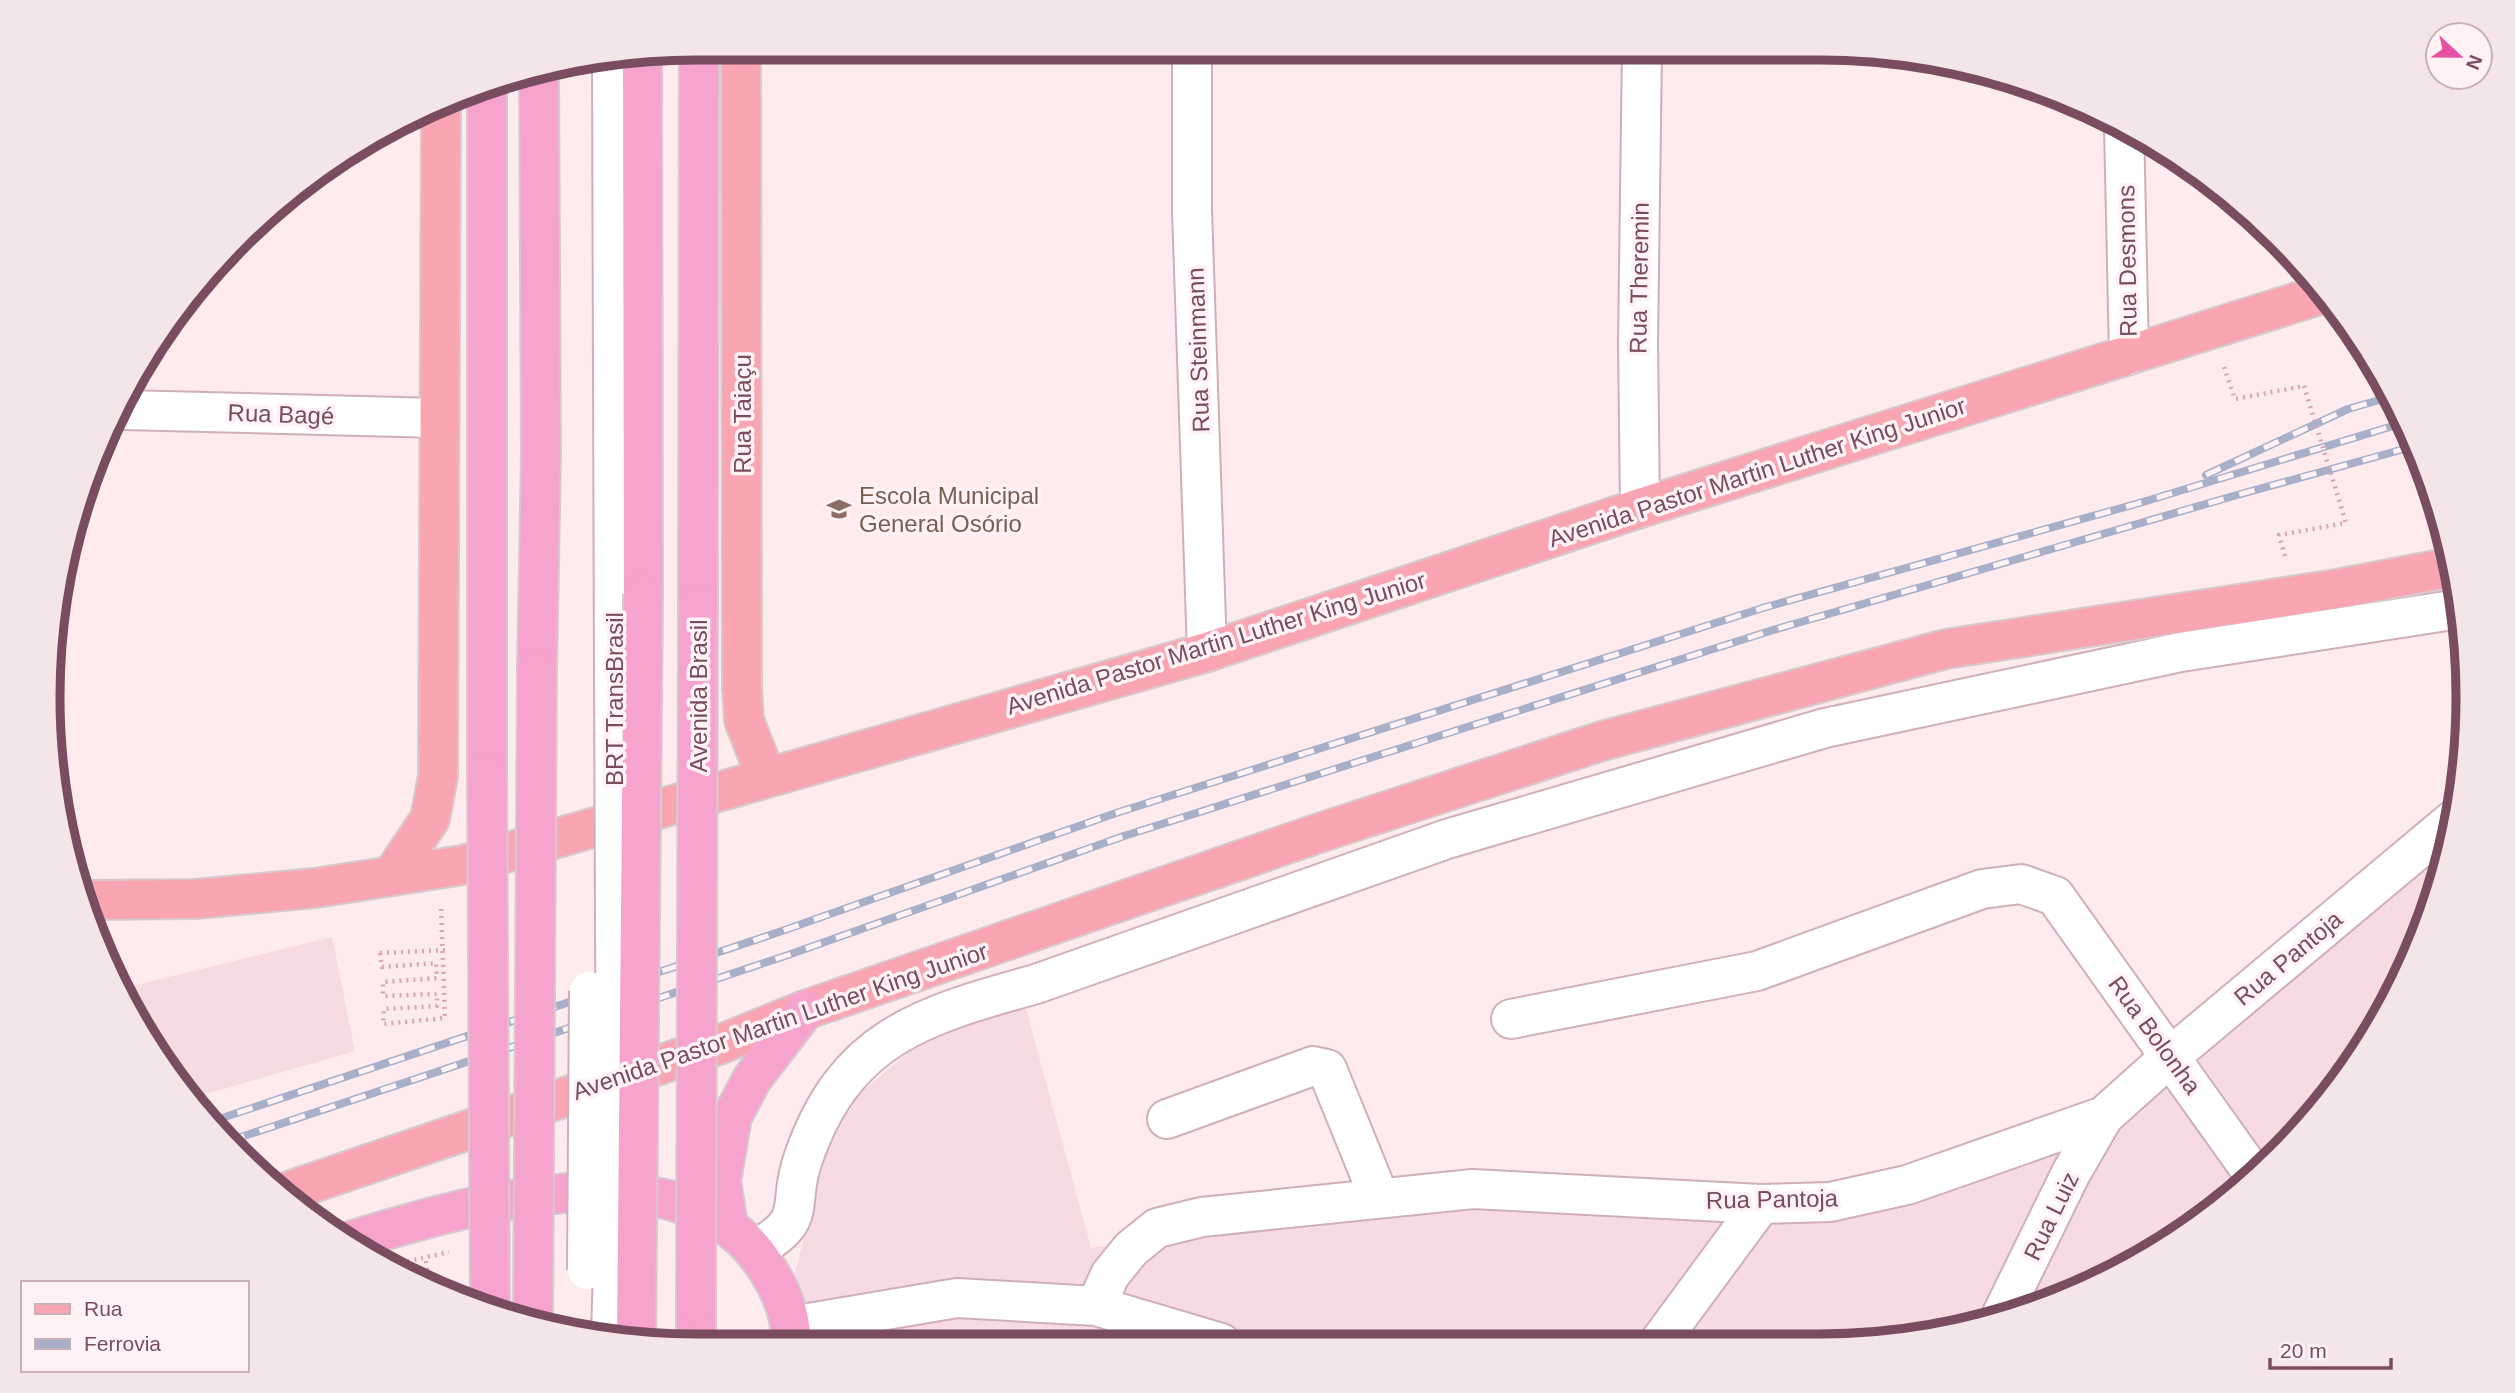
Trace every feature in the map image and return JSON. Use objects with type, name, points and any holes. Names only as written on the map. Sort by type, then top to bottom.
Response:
[{"type":"highway","name":"Avenida Brasil","points":[[696,1334],[699,60]]},
{"type":"highway","points":[[636,1330],[643,594],[642,62]]},
{"type":"highway","points":[[533,1312],[541,455],[539,79]]},
{"type":"highway","points":[[487,95],[485,608],[490,1299]]},
{"type":"highway","points":[[791,1334],[776,1281],[741,1238],[721,1181],[732,1118],[752,1079],[805,1010]]},
{"type":"highway","points":[[362,1238],[498,1201],[561,1193],[602,1193],[682,1203],[741,1238]]},
{"type":"main road","name":"Rua Taiaçu","points":[[741,60],[742,688],[744,720],[752,747],[766,776]]},
{"type":"main road","points":[[393,874],[430,819],[438,776],[441,113]]},
{"type":"main road","name":"Avenida Pastor Martin Luther King Junior","points":[[93,900],[208,897],[315,888],[476,861],[1207,652],[1640,508],[2314,297]]},
{"type":"main road","name":"Avenida Pastor Martin Luther King Junior","points":[[294,1189],[720,1044],[805,1010],[1319,833],[1602,741],[1946,649],[2337,589],[2442,569]]},
{"type":"street","name":"Rua Steinmann","points":[[1192,60],[1192,209],[1207,652]]},
{"type":"street","name":"Rua Theremin","points":[[1640,508],[1638,343],[1642,60]]},
{"type":"street","name":"BRT TransBrasil","points":[[587,1324],[612,65]]},
{"type":"street","name":"BRT TransBrasil","points":[[587,69],[616,1164],[611,1328]]},
{"type":"street","name":"Rua Desmons","points":[[2124,138],[2129,355]]},
{"type":"street","name":"Rua Bagé","points":[[128,410],[439,418]]},
{"type":"street","points":[[741,1238],[779,1236],[790,1223],[796,1205],[802,1161],[836,1087],[859,1060],[899,1031],[982,999],[1036,984],[1447,839],[1825,728],[2181,652],[2450,610]]},
{"type":"street","name":"Rua Pantoja","points":[[1096,1306],[1110,1275],[1131,1249],[1157,1228],[1202,1217],[1474,1189],[1760,1204],[1830,1202],[1907,1185],[2104,1116],[2171,1056],[2441,830]]},
{"type":"street","name":"Rua Bolonha","points":[[1511,1019],[1757,971],[1982,889],[2021,884],[2055,896],[2248,1167]]},
{"type":"street","points":[[1167,1119],[1313,1066],[1327,1069],[1379,1197]]},
{"type":"street","name":"Rua Luiz","points":[[2010,1304],[2071,1173],[2104,1116]]},
{"type":"street","points":[[1665,1334],[1760,1204]]},
{"type":"street","points":[[795,1334],[957,1298],[1096,1306],[1193,1334]]},
{"type":"path","points":[[2235,399],[2304,386],[2346,523],[2279,535]]},
{"type":"path","points":[[441,868],[445,1018],[383,1024],[384,1009],[438,1006],[437,994],[383,996],[383,982],[437,978],[436,963],[382,967],[380,953],[449,950],[449,1018]]},
{"type":"path","points":[[449,1238],[449,1262]]},
{"type":"path","points":[[404,1262],[449,1252]]},
{"type":"shaded area","points":[[2438,843],[2422,901],[2407,940],[2390,978],[2348,1050],[2324,1084],[2269,1147],[2206,1202],[2172,1226],[2100,1268],[2062,1285],[2023,1300],[1943,1321],[1860,1332],[1692,1334],[1752,1226],[1876,1213],[2054,1135]]},
{"type":"shaded area","points":[[332,937],[355,1051],[200,1096],[167,1050],[130,987]]},
{"type":"shaded area","points":[[1022,994],[1091,1248],[1306,1222],[1462,1193],[1733,1205],[1664,1334],[794,1334],[793,1281],[825,1157],[855,1097],[909,1052]]},
{"type":"railway","points":[[2206,475],[2348,409],[2382,399]]},
{"type":"railway","points":[[220,1119],[779,932],[1116,813],[1766,607],[2143,502],[2395,425]]},
{"type":"railway","points":[[238,1138],[788,955],[1124,836],[1773,630],[2405,449]]},
{"type":"place","name":"Escola Municipal General Osório","points":[[839,509]]}]
